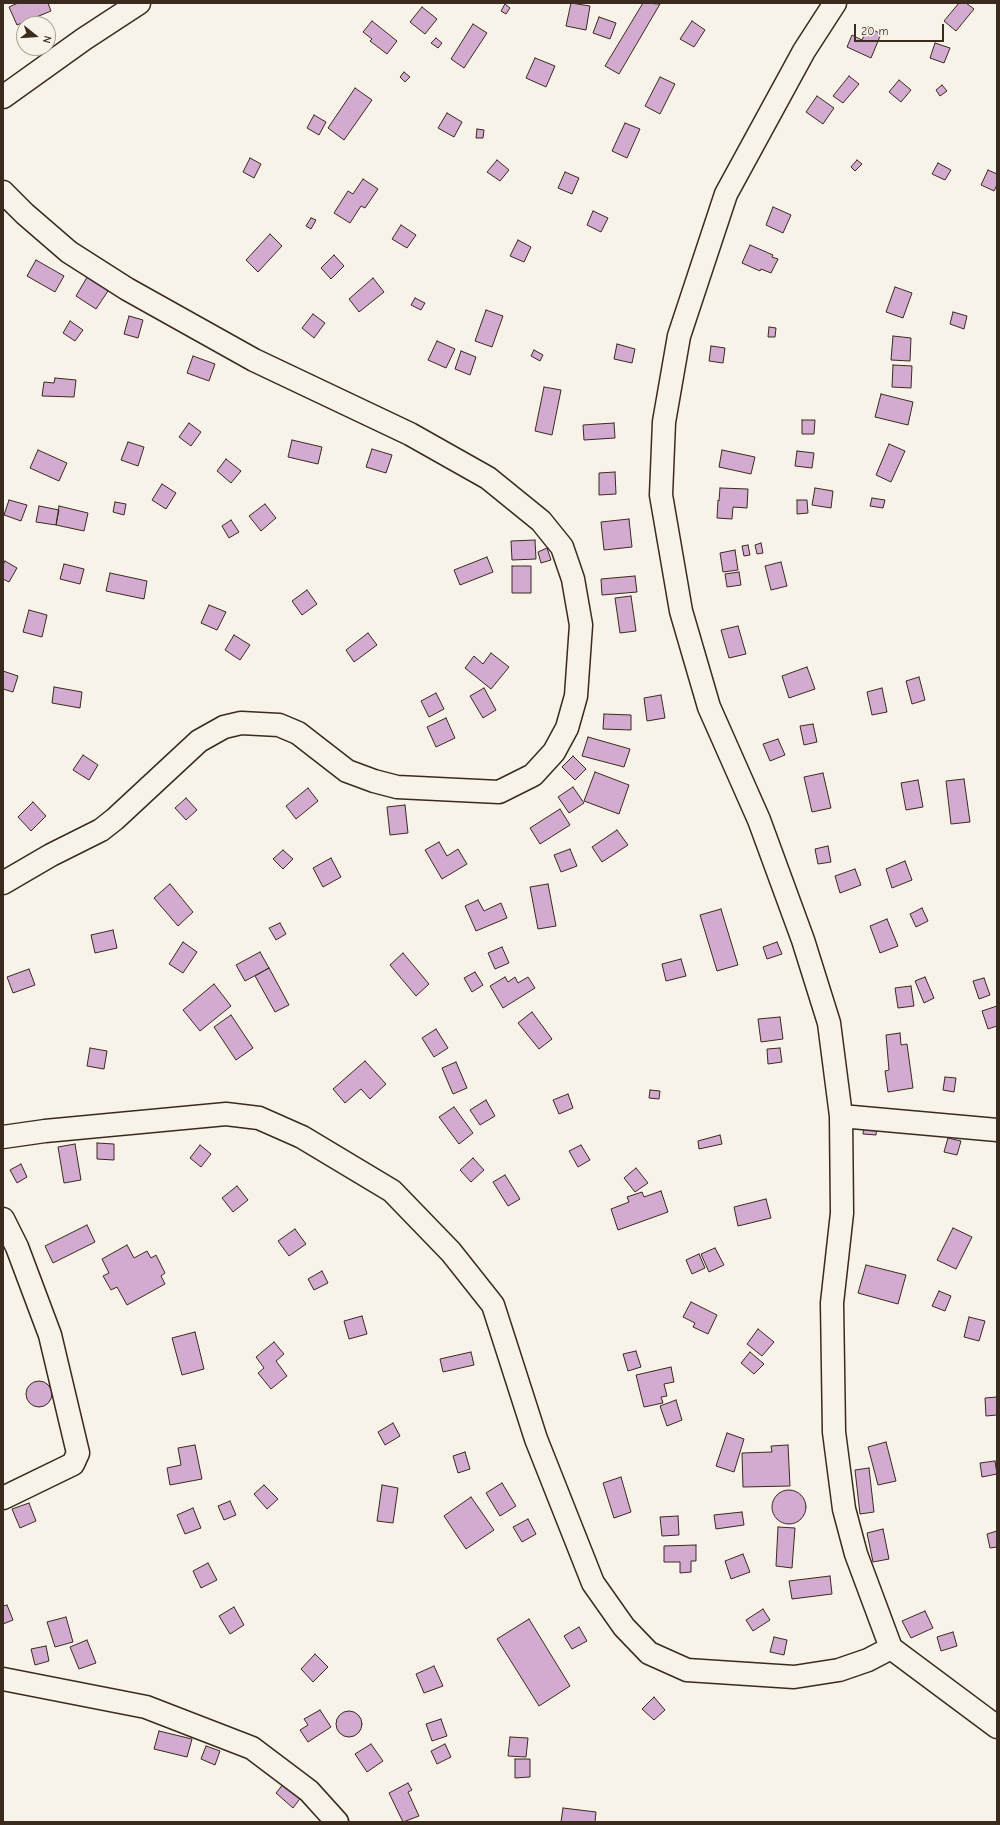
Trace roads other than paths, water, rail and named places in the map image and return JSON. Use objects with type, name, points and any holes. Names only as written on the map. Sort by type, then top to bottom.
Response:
[{"type":"street","points":[[3,97],[84,39],[139,3]]},
{"type":"street","points":[[835,3],[804,51],[726,194],[679,336],[664,422],[660,495],[681,611],[709,707],[759,820],[803,940],[829,1023],[841,1116],[842,1212],[832,1303],[834,1432],[844,1509],[856,1554],[891,1648],[997,1727]]},
{"type":"street","points":[[3,192],[25,214],[69,252],[127,289],[254,360],[410,434],[488,478],[541,521],[562,547],[573,579],[581,625],[576,696],[567,728],[554,752],[533,775],[499,792],[391,786],[347,771],[298,733],[279,725],[241,723],[224,727],[199,741],[115,819],[101,830],[50,855],[3,883]]},
{"type":"street","points":[[3,1136],[226,1114],[259,1118],[302,1137],[392,1191],[450,1252],[493,1305],[536,1439],[593,1583],[624,1627],[649,1653],[687,1670],[794,1677],[839,1670],[868,1660],[891,1648]]},
{"type":"street","points":[[841,1116],[997,1130]]},
{"type":"street","points":[[3,1219],[18,1247],[50,1335],[78,1453],[73,1464],[3,1498]]},
{"type":"street","points":[[3,1679],[146,1707],[252,1748],[309,1791],[337,1822]]}]
